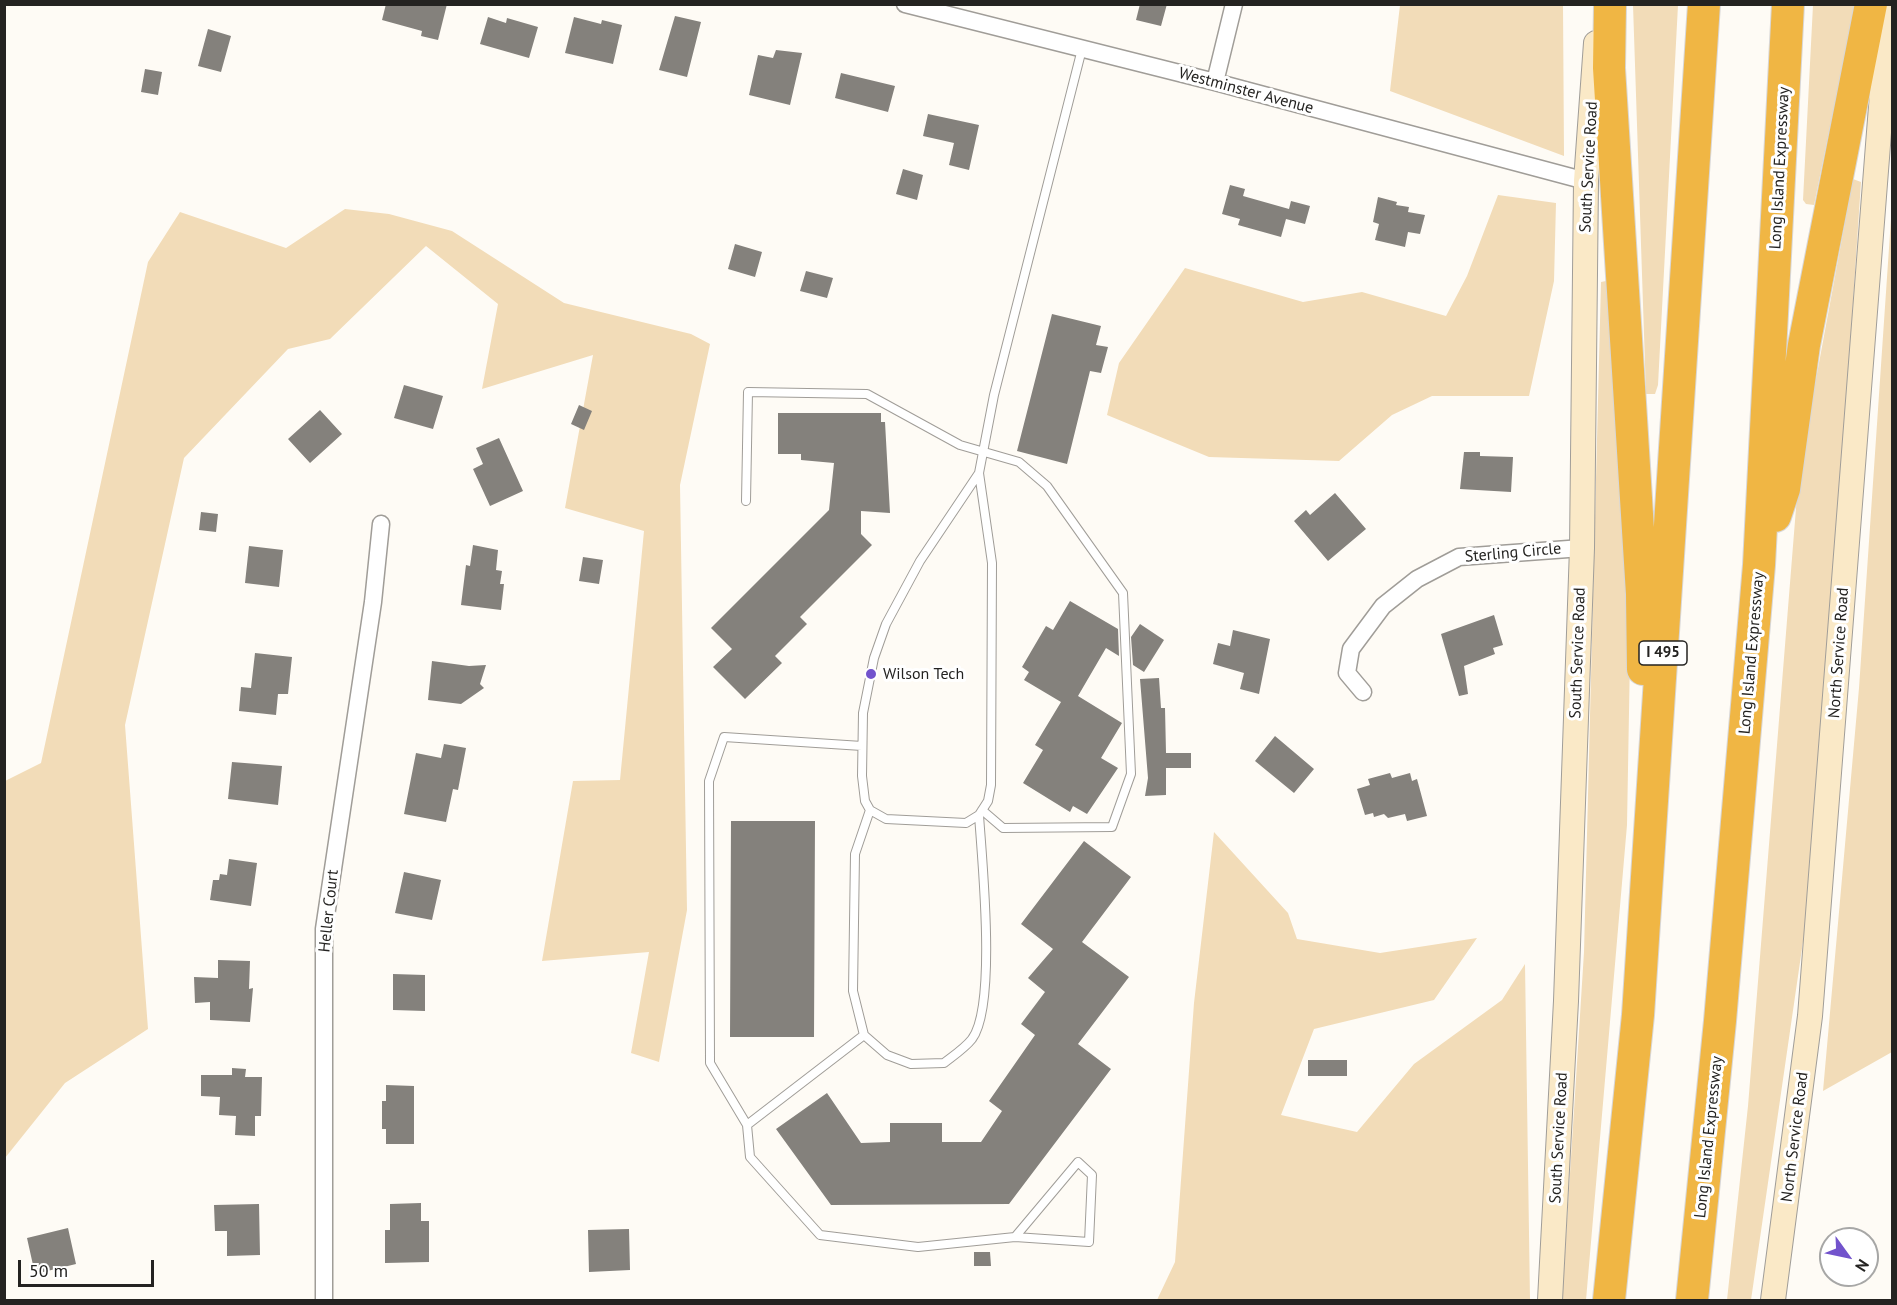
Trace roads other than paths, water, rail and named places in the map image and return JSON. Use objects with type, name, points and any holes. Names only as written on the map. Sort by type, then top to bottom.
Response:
[{"type":"highway","points":[[1610,4],[1610,68],[1642,594],[1644,696],[1638,1015]]},
{"type":"highway","name":"I 495","points":[[1609,1300],[1638,1015],[1704,4]]},
{"type":"highway","name":"Long Island Expressway","points":[[1692,1300],[1720,1021],[1759,565],[1788,4]]},
{"type":"highway","points":[[1759,565],[1784,489],[1804,345],[1871,4]]},
{"type":"main road","name":"South Service Road","points":[[1550,1300],[1566,1001],[1582,548],[1586,181],[1599,4]]},
{"type":"main road","name":"North Service Road","points":[[1773,1300],[1810,1016],[1889,4]]},
{"type":"street","name":"Westminster Avenue","points":[[905,4],[1215,82],[1586,181]]},
{"type":"street","points":[[1215,82],[1234,4]]},
{"type":"street","name":"Heller Court","points":[[324,1300],[324,929],[373,602],[381,524]]},
{"type":"street","name":"Sterling Circle","points":[[1363,692],[1347,673],[1350,649],[1383,606],[1417,579],[1459,557],[1582,548]]},
{"type":"lane","points":[[980,474],[920,561],[886,624],[874,658],[865,702],[861,746],[865,801],[870,810],[886,819],[903,822],[966,823],[981,812],[988,801],[991,785],[992,563],[980,474],[994,395],[1082,49]]},
{"type":"lane","points":[[746,501],[748,392],[867,394],[960,445],[984,450],[1019,462],[1047,486],[1123,593],[1131,774],[1112,827],[1003,828],[981,812]]},
{"type":"lane","points":[[861,746],[724,737],[709,781],[710,1063],[747,1125],[750,1157],[820,1235],[918,1247],[1015,1237],[1089,1242],[1092,1175],[1078,1161],[1015,1237]]},
{"type":"lane","points":[[870,810],[855,854],[853,991],[864,1035],[887,1055],[911,1064],[944,1063],[972,1039],[982,1016],[987,942],[981,812]]},
{"type":"lane","points":[[747,1125],[864,1035]]},
{"type":"place","name":"Wilson Tech","points":[[871,674]]}]
